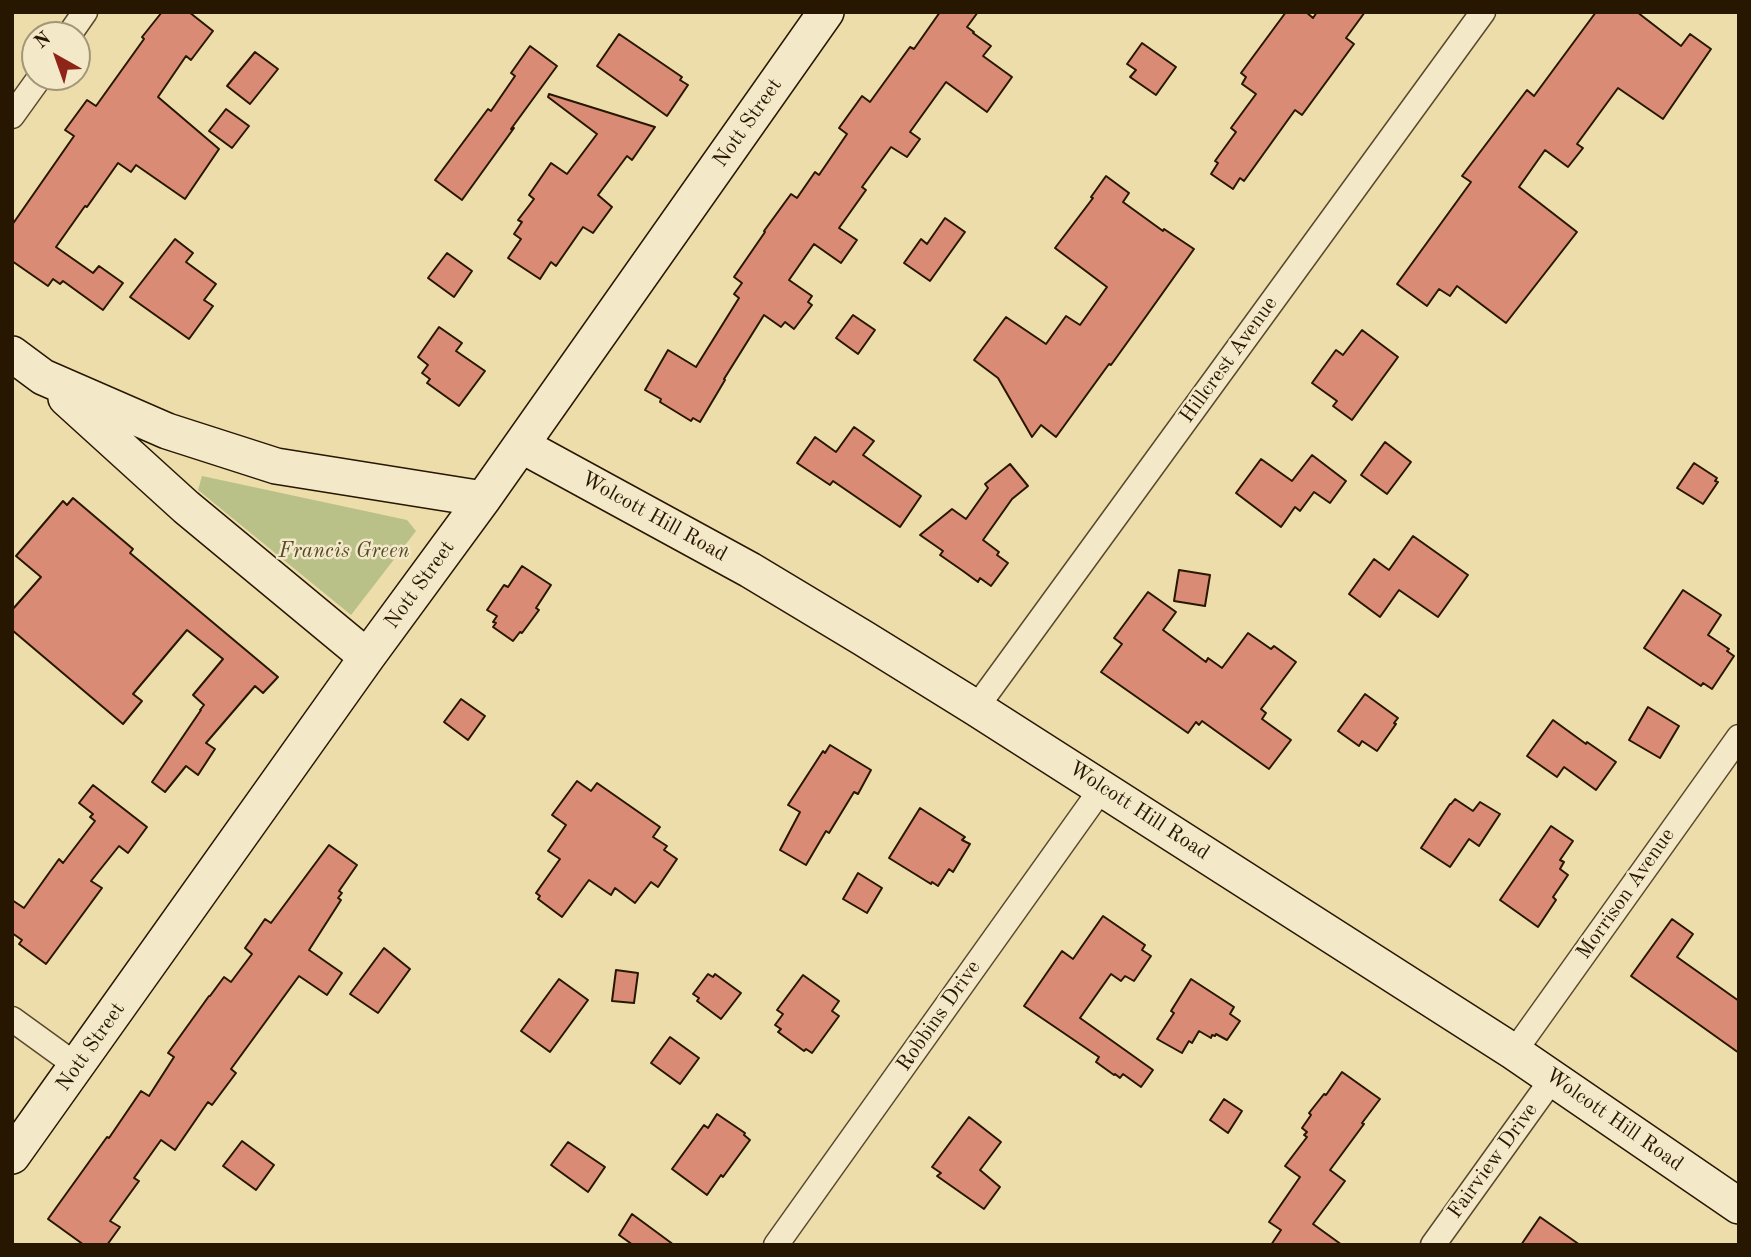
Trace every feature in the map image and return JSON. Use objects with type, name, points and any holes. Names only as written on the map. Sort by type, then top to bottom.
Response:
[{"type":"street","name":"Nott Street","points":[[12,1156],[483,499],[826,12]]},
{"type":"street","name":"Hillcrest Avenue","points":[[976,708],[1483,12]]},
{"type":"street","points":[[12,116],[30,91]]},
{"type":"street","points":[[12,354],[43,377],[186,507],[368,657]]},
{"type":"street","points":[[43,377],[167,431],[276,466],[483,499]]},
{"type":"street","name":"Wolcott Hill Road","points":[[521,445],[750,570],[976,708],[1514,1052],[1739,1206]]},
{"type":"street","name":"Morrison Avenue","points":[[1514,1052],[1739,737]]},
{"type":"street","name":"Robbins Drive","points":[[776,1245],[1102,788]]},
{"type":"street","points":[[12,1019],[77,1066]]},
{"type":"street","name":"Fairview Drive","points":[[1433,1245],[1553,1078]]},
{"type":"green space","name":"Francis Green","points":[[202,476],[407,520],[416,531],[351,615],[198,490]]},
{"type":"building","points":[[162,12],[189,12],[213,31],[191,60],[186,56],[158,97],[219,149],[185,199],[136,165],[131,172],[118,163],[87,207],[85,206],[56,247],[93,273],[99,266],[123,283],[103,310],[63,281],[60,284],[53,279],[48,286],[12,261],[12,225],[74,136],[65,130],[87,100],[96,106]]},
{"type":"building","points":[[940,12],[978,12],[967,27],[991,46],[983,56],[1012,77],[987,112],[946,82],[910,132],[920,139],[907,157],[891,147],[862,187],[866,190],[839,228],[857,240],[841,263],[814,244],[789,280],[812,296],[808,302],[812,305],[794,329],[785,322],[781,327],[764,315],[700,422],[693,418],[691,421],[660,402],[661,399],[645,390],[668,350],[696,367],[739,298],[734,294],[742,283],[734,277],[764,231],[791,194],[797,198],[815,172],[819,175],[847,134],[839,128],[862,96],[870,102],[910,47],[914,49]]},
{"type":"building","points":[[1286,12],[1306,12],[1313,18],[1317,12],[1365,12],[1346,38],[1354,44],[1302,115],[1295,110],[1244,181],[1240,178],[1233,189],[1211,174],[1218,163],[1215,161],[1236,132],[1231,128],[1256,94],[1242,84],[1246,77],[1241,73]]},
{"type":"building","points":[[1596,12],[1637,12],[1681,46],[1690,34],[1711,49],[1663,119],[1618,88],[1577,144],[1583,148],[1568,167],[1545,150],[1519,187],[1577,232],[1506,323],[1457,286],[1450,296],[1439,289],[1427,306],[1397,284],[1471,182],[1462,176],[1527,90],[1534,96]]},
{"type":"building","points":[[619,34],[682,77],[680,80],[688,85],[667,116],[597,66]]},
{"type":"building","points":[[1142,43],[1176,67],[1156,95],[1130,77],[1136,70],[1127,64]]},
{"type":"building","points":[[530,46],[557,66],[462,200],[435,180],[488,109],[491,111],[515,76],[511,73]]},
{"type":"building","points":[[255,52],[278,69],[250,104],[227,86]]},
{"type":"building","points":[[549,94],[655,127],[632,160],[627,156],[598,195],[612,207],[593,233],[583,227],[556,266],[551,262],[540,279],[508,258],[521,239],[514,234],[522,222],[518,220],[534,199],[529,195],[551,163],[567,174],[597,134],[548,97]]},
{"type":"building","points":[[226,109],[249,126],[232,148],[209,131]]},
{"type":"building","points":[[1106,176],[1129,193],[1123,202],[1163,231],[1164,229],[1194,249],[1056,437],[1041,425],[1032,437],[998,378],[974,360],[1006,317],[1046,344],[1066,316],[1080,325],[1107,287],[1055,248],[1093,198],[1091,197]]},
{"type":"building","points":[[945,218],[965,232],[930,281],[904,263],[921,239],[927,244]]},
{"type":"building","points":[[175,239],[193,253],[186,262],[216,284],[204,300],[213,306],[189,339],[130,297]]},
{"type":"building","points":[[447,253],[472,271],[454,297],[428,278]]},
{"type":"building","points":[[853,315],[875,330],[858,354],[836,338]]},
{"type":"building","points":[[439,327],[462,343],[456,351],[485,371],[459,406],[427,383],[430,379],[422,373],[428,365],[418,357]]},
{"type":"building","points":[[1362,330],[1398,357],[1352,420],[1333,406],[1337,401],[1312,383],[1336,350],[1343,355]]},
{"type":"building","points":[[854,427],[874,441],[863,455],[921,496],[900,527],[833,481],[830,485],[797,463],[815,437],[836,452]]},
{"type":"building","points":[[1385,442],[1411,462],[1387,494],[1361,475]]},
{"type":"building","points":[[1312,455],[1346,481],[1330,503],[1314,492],[1300,511],[1295,507],[1281,527],[1236,493],[1261,459],[1292,481]]},
{"type":"building","points":[[1694,463],[1717,478],[1715,481],[1718,482],[1703,504],[1677,488]]},
{"type":"building","points":[[1010,464],[1028,486],[1012,499],[983,540],[1008,563],[991,586],[980,578],[978,582],[940,555],[943,551],[920,535],[952,509],[966,519],[988,488],[985,484]]},
{"type":"building","points":[[73,498],[133,549],[130,553],[278,677],[263,693],[255,686],[206,743],[215,749],[198,775],[186,766],[165,792],[152,782],[204,705],[193,695],[223,659],[187,630],[133,694],[142,701],[123,724],[12,630],[12,610],[41,577],[16,556],[63,501],[67,505]]},
{"type":"building","points":[[1413,536],[1468,575],[1438,617],[1399,590],[1380,617],[1349,594],[1374,559],[1389,570]]},
{"type":"building","points":[[522,566],[551,585],[536,608],[539,610],[513,641],[493,627],[497,616],[487,610],[504,585],[508,587]]},
{"type":"building","points":[[1179,570],[1210,575],[1205,606],[1174,601]]},
{"type":"building","points":[[1683,590],[1721,615],[1708,635],[1729,649],[1727,651],[1734,656],[1712,689],[1703,683],[1701,686],[1644,648]]},
{"type":"building","points":[[1148,592],[1176,612],[1163,630],[1206,662],[1208,658],[1222,668],[1248,633],[1271,649],[1274,646],[1296,662],[1261,709],[1266,713],[1262,719],[1291,740],[1269,769],[1202,721],[1199,725],[1196,722],[1188,733],[1101,672],[1122,644],[1114,638]]},
{"type":"building","points":[[1365,694],[1398,718],[1377,751],[1362,741],[1359,746],[1338,731]]},
{"type":"building","points":[[461,699],[485,716],[468,740],[444,722]]},
{"type":"building","points":[[1648,707],[1679,726],[1660,758],[1629,740]]},
{"type":"building","points":[[1553,720],[1616,762],[1596,790],[1564,767],[1557,777],[1527,756]]},
{"type":"building","points":[[830,745],[871,770],[858,794],[854,792],[806,865],[780,850],[800,812],[788,805],[823,751],[825,753]]},
{"type":"building","points":[[577,781],[591,791],[597,783],[660,827],[653,837],[667,846],[664,850],[677,859],[658,887],[651,882],[635,903],[615,888],[611,895],[589,880],[562,917],[538,899],[540,896],[536,893],[560,859],[548,851],[566,825],[552,815]]},
{"type":"building","points":[[93,785],[147,827],[128,853],[119,846],[91,881],[102,888],[46,964],[19,944],[22,940],[12,933],[12,900],[24,908],[59,859],[63,863],[95,821],[90,817],[93,814],[79,803]]},
{"type":"building","points":[[1455,799],[1473,811],[1480,802],[1500,814],[1479,846],[1469,839],[1450,867],[1421,848]]},
{"type":"building","points":[[920,808],[965,837],[962,840],[970,844],[953,872],[949,869],[938,886],[889,858]]},
{"type":"building","points":[[1551,826],[1573,841],[1560,860],[1564,862],[1560,869],[1568,875],[1538,927],[1500,900]]},
{"type":"building","points":[[329,845],[357,865],[339,891],[342,893],[338,898],[341,900],[309,950],[342,973],[327,995],[299,976],[231,1069],[236,1073],[212,1105],[208,1102],[175,1150],[161,1140],[134,1178],[139,1181],[110,1221],[120,1227],[107,1245],[84,1245],[48,1219],[141,1091],[149,1096],[174,1057],[168,1053],[224,977],[231,982],[252,954],[245,948],[265,919],[271,923]]},
{"type":"building","points":[[858,873],[882,888],[867,913],[843,899]]},
{"type":"building","points":[[1103,916],[1145,945],[1142,950],[1151,956],[1134,981],[1125,976],[1121,981],[1111,974],[1080,1018],[1153,1070],[1141,1087],[1123,1074],[1120,1078],[1114,1075],[1096,1062],[1099,1057],[1024,1006],[1062,951],[1073,959]]},
{"type":"building","points":[[1672,919],[1693,934],[1677,957],[1739,1001],[1739,1053],[1631,976]]},
{"type":"building","points":[[384,948],[410,969],[378,1013],[350,994]]},
{"type":"building","points":[[616,970],[638,973],[634,1003],[612,1001]]},
{"type":"building","points":[[708,974],[713,977],[715,974],[741,993],[721,1019],[697,1001],[699,998],[693,994]]},
{"type":"building","points":[[803,975],[839,1001],[832,1011],[839,1016],[812,1053],[806,1049],[804,1051],[778,1032],[781,1029],[775,1025],[783,1014],[777,1010]]},
{"type":"building","points":[[559,979],[588,1000],[550,1052],[521,1031]]},
{"type":"building","points":[[1191,979],[1234,1007],[1230,1014],[1240,1021],[1227,1040],[1216,1034],[1211,1038],[1199,1031],[1182,1053],[1157,1039]]},
{"type":"building","points":[[670,1037],[699,1058],[680,1084],[651,1063]]},
{"type":"building","points":[[1342,1072],[1380,1099],[1330,1170],[1345,1181],[1313,1224],[1342,1245],[1271,1245],[1281,1230],[1269,1222],[1300,1177],[1285,1166],[1307,1137],[1304,1135],[1307,1132],[1302,1128],[1311,1115],[1309,1113]]},
{"type":"building","points":[[1224,1099],[1242,1111],[1228,1133],[1210,1120]]},
{"type":"building","points":[[717,1114],[745,1133],[750,1140],[707,1195],[672,1169],[704,1125],[708,1128]]},
{"type":"building","points":[[969,1117],[1001,1142],[980,1170],[1000,1187],[984,1209],[937,1176],[941,1173],[932,1167]]},
{"type":"building","points":[[242,1141],[274,1165],[256,1190],[223,1166]]},
{"type":"building","points":[[568,1142],[605,1167],[588,1192],[551,1165]]},
{"type":"building","points":[[632,1214],[674,1245],[633,1245],[619,1235]]},
{"type":"building","points":[[1540,1217],[1580,1245],[1521,1245]]}]
